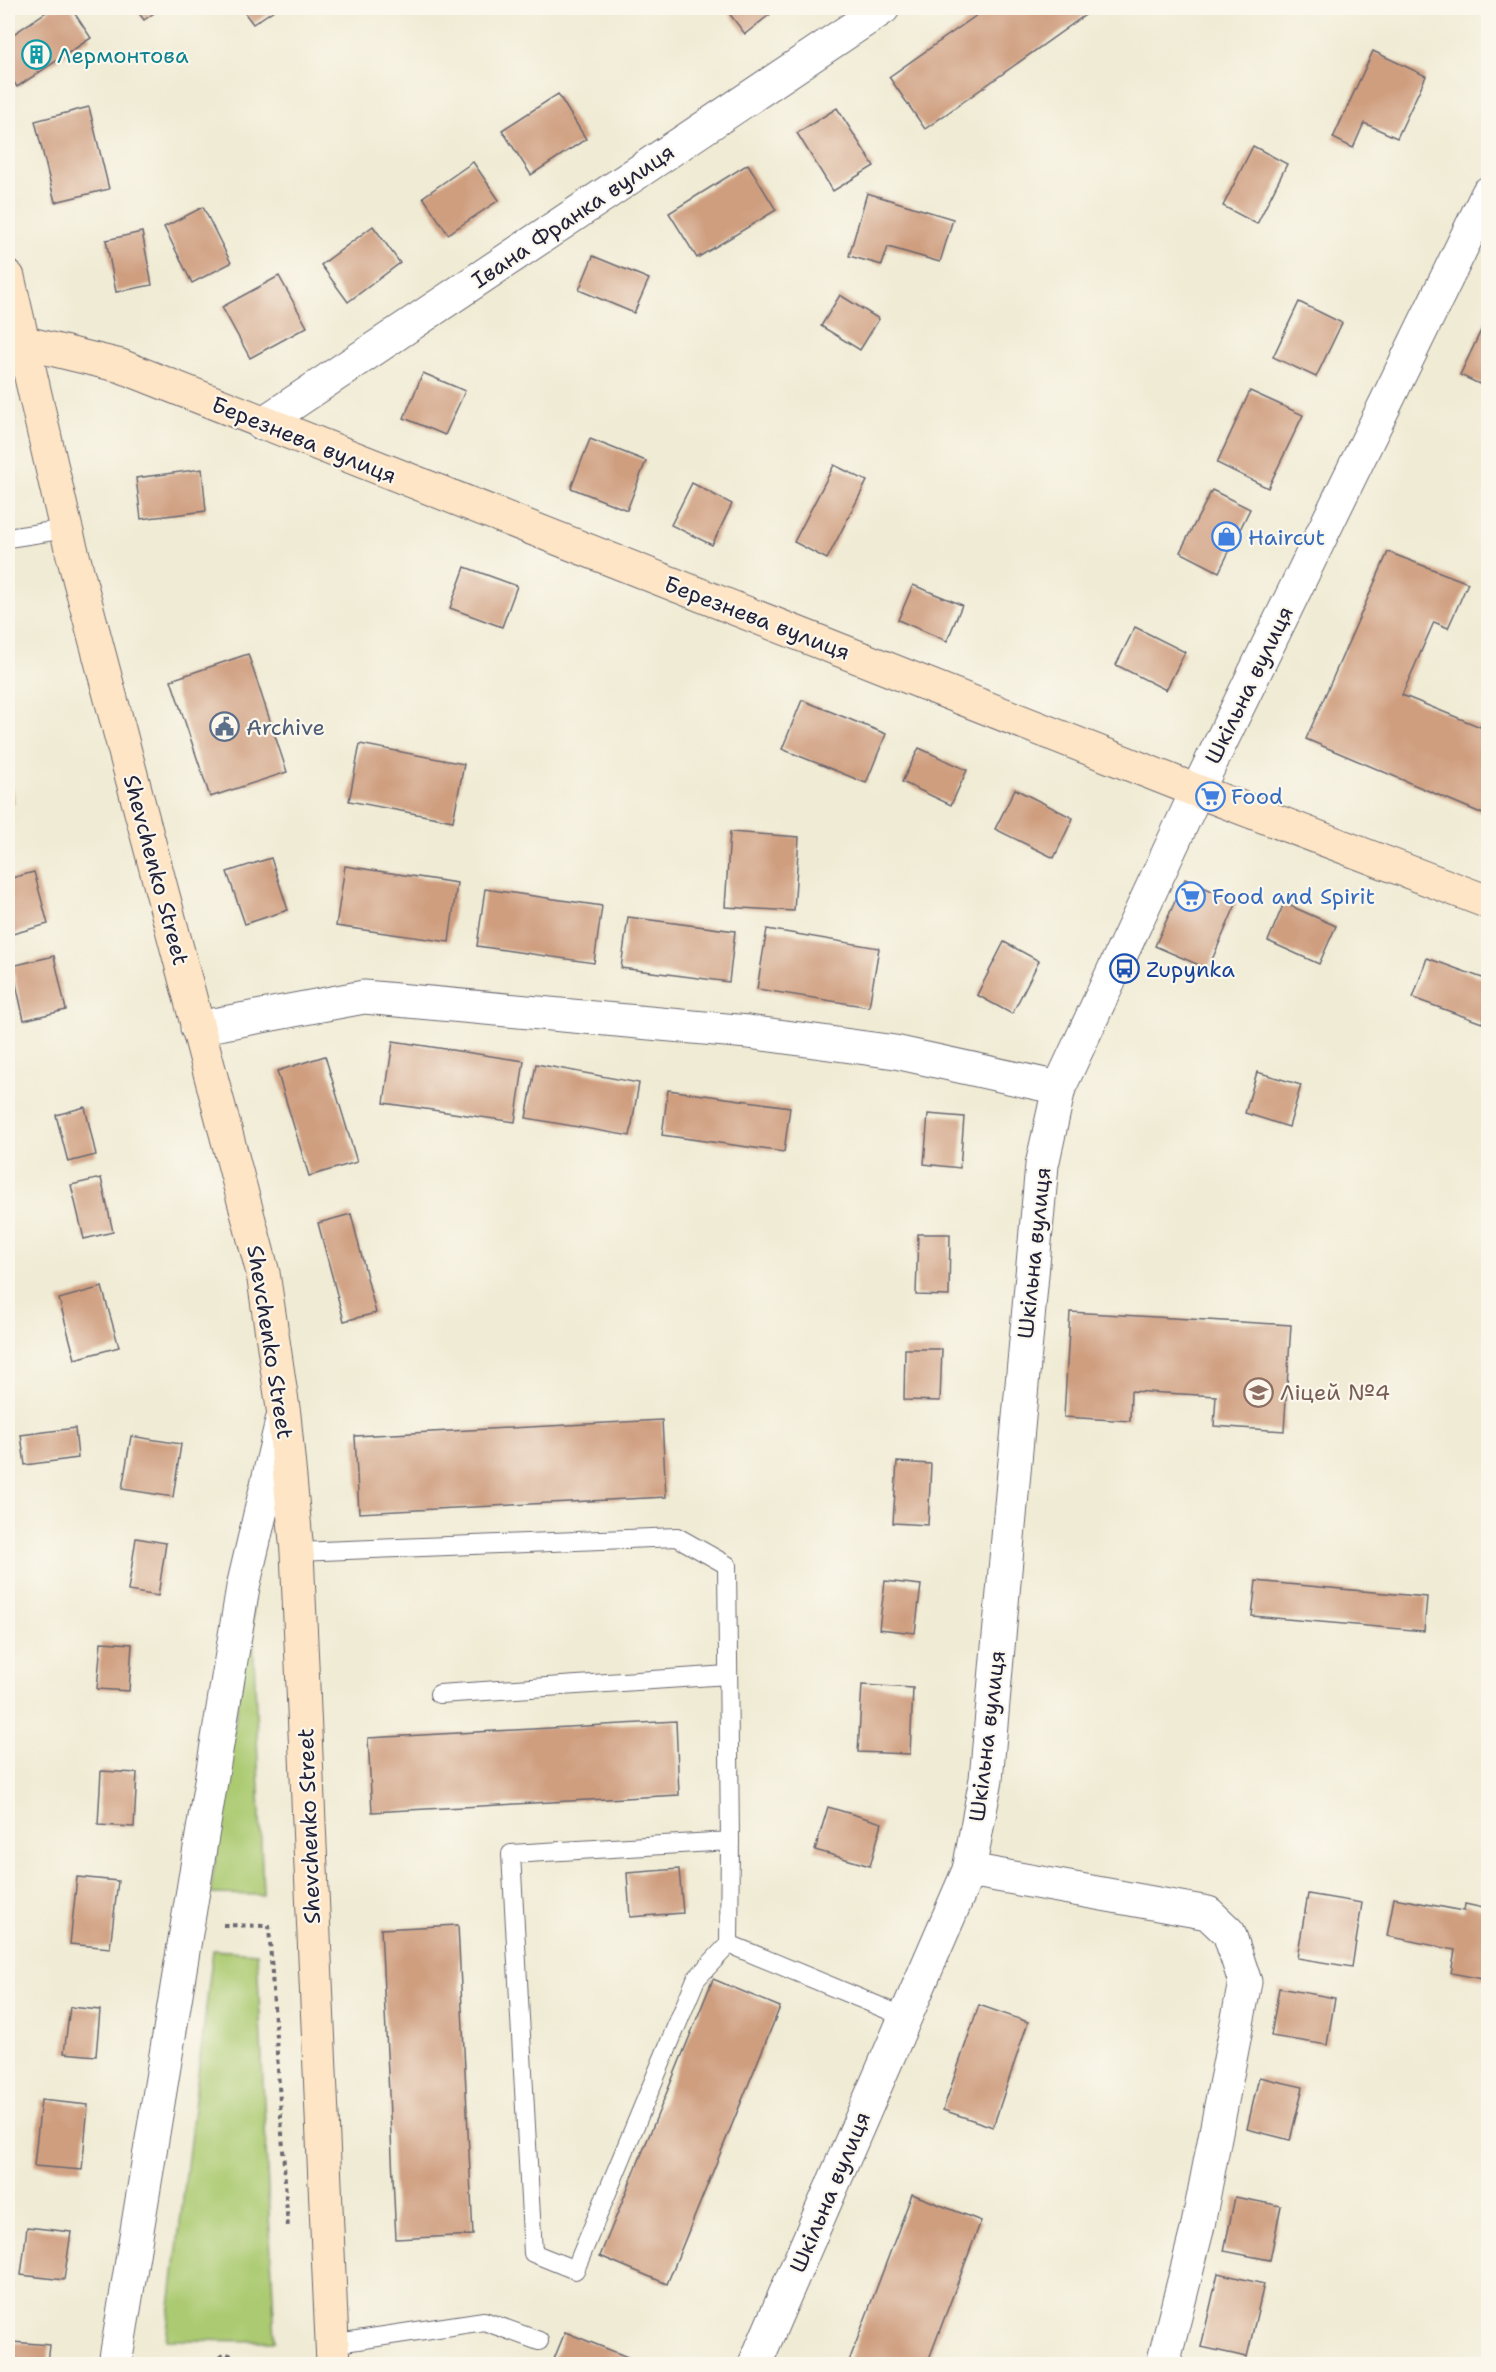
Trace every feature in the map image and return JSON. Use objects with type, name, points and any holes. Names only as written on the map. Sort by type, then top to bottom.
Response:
[{"type":"main road","name":"Shevchenko Street","points":[[8,277],[66,529],[263,1273],[284,1415],[297,1552],[332,2354]]},
{"type":"main road","name":"Березнева вулиця","points":[[22,342],[121,366],[262,424],[1197,791],[1488,902]]},
{"type":"street","name":"Івана Франка вулиця","points":[[262,424],[883,8]]},
{"type":"street","name":"Шкільна вулиця","points":[[755,2364],[969,1870],[986,1779],[1042,1166],[1059,1088],[1197,791],[1488,193]]},
{"type":"street","points":[[197,1028],[364,997],[748,1032],[895,1052],[1059,1088]]},
{"type":"street","points":[[115,2364],[243,1587],[284,1415]]},
{"type":"street","points":[[969,1870],[1208,1913],[1229,1933],[1245,1982],[1197,2230],[1163,2364]]},
{"type":"lane","points":[[8,538],[66,529]]},
{"type":"lane","points":[[297,1552],[678,1537],[726,1565],[730,1841],[729,1944],[696,1979],[575,2270],[533,2253],[511,1854],[730,1841]]},
{"type":"lane","points":[[439,1694],[728,1675]]},
{"type":"lane","points":[[729,1944],[905,2017]]},
{"type":"lane","points":[[332,2354],[484,2321],[539,2341]]},
{"type":"path","points":[[211,1924],[269,1926],[288,2234]]},
{"type":"path","points":[[214,2364],[225,2354],[245,2364]]},
{"type":"path","points":[[148,2362],[178,2364]]},
{"type":"green space","points":[[252,1604],[263,1895],[210,1894]]},
{"type":"green space","points":[[213,1950],[257,1953],[275,2341],[166,2340]]},
{"type":"building","name":"Лермонтова","points":[[52,8],[71,8],[91,38],[17,87],[8,73],[8,38]]},
{"type":"building","points":[[135,8],[161,8],[144,20]]},
{"type":"building","points":[[241,8],[277,8],[253,24]]},
{"type":"building","points":[[725,8],[778,8],[745,34]]},
{"type":"building","points":[[987,8],[1095,8],[925,129],[889,77]]},
{"type":"building","points":[[1373,51],[1426,76],[1397,138],[1364,123],[1353,148],[1333,138]]},
{"type":"building","points":[[558,94],[586,139],[531,175],[502,130]]},
{"type":"building","points":[[89,107],[109,189],[55,202],[35,121]]},
{"type":"building","points":[[837,108],[874,166],[833,191],[797,133]]},
{"type":"building","points":[[1253,146],[1287,164],[1257,224],[1223,206]]},
{"type":"building","points":[[473,162],[499,200],[448,234],[423,197]]},
{"type":"building","points":[[748,164],[776,210],[697,258],[669,213]]},
{"type":"building","points":[[867,193],[953,219],[940,262],[888,247],[882,265],[849,256]]},
{"type":"building","points":[[203,207],[231,263],[192,283],[164,227]]},
{"type":"building","points":[[373,226],[400,263],[348,302],[321,265]]},
{"type":"building","points":[[142,232],[152,285],[116,292],[106,240]]},
{"type":"building","points":[[593,256],[649,279],[634,313],[579,290]]},
{"type":"building","points":[[279,276],[307,327],[250,358],[222,307]]},
{"type":"building","points":[[840,295],[879,319],[860,350],[821,326]]},
{"type":"building","points":[[1299,302],[1342,323],[1316,377],[1273,357]]},
{"type":"building","points":[[1486,320],[1488,321],[1488,388],[1460,375]]},
{"type":"building","points":[[423,373],[465,391],[445,435],[404,418]]},
{"type":"building","points":[[1250,391],[1303,415],[1268,488],[1217,463]]},
{"type":"building","points":[[590,439],[646,461],[627,510],[571,488]]},
{"type":"building","points":[[834,465],[867,481],[827,559],[794,542]]},
{"type":"building","points":[[202,469],[206,511],[141,519],[136,478]]},
{"type":"building","points":[[692,483],[732,504],[712,545],[671,525]]},
{"type":"building","points":[[1212,490],[1250,509],[1219,572],[1180,552]]},
{"type":"building","points":[[1388,552],[1468,583],[1448,628],[1434,622],[1402,695],[1488,730],[1488,816],[1306,739]]},
{"type":"building","points":[[465,567],[517,586],[502,627],[450,608]]},
{"type":"building","points":[[913,585],[962,605],[947,641],[898,620]]},
{"type":"building","points":[[1135,627],[1185,652],[1166,690],[1116,665]]},
{"type":"building","points":[[248,654],[287,772],[210,797],[171,680]]},
{"type":"building","points":[[802,700],[886,734],[866,783],[782,749]]},
{"type":"building","points":[[360,744],[464,764],[453,821],[349,801]]},
{"type":"building","points":[[919,748],[967,770],[951,805],[902,782]]},
{"type":"building","points":[[8,777],[15,803],[8,805]]},
{"type":"building","points":[[1015,789],[1073,818],[1054,858],[995,829]]},
{"type":"building","points":[[730,832],[799,837],[794,911],[725,907]]},
{"type":"building","points":[[271,858],[288,910],[245,924],[227,872]]},
{"type":"building","points":[[345,866],[457,883],[449,942],[336,926]]},
{"type":"building","points":[[34,872],[48,924],[9,935],[8,879]]},
{"type":"building","points":[[1185,879],[1237,902],[1208,969],[1155,946]]},
{"type":"building","points":[[485,889],[602,906],[594,963],[477,946]]},
{"type":"building","points":[[1284,903],[1336,926],[1319,964],[1268,941]]},
{"type":"building","points":[[628,917],[735,931],[729,982],[621,968]]},
{"type":"building","points":[[767,929],[879,948],[869,1007],[757,989]]},
{"type":"building","points":[[1004,942],[1039,961],[1012,1014],[977,995]]},
{"type":"building","points":[[54,956],[66,1010],[24,1020],[12,966]]},
{"type":"building","points":[[1427,958],[1488,980],[1488,1005],[1482,1023],[1413,998]]},
{"type":"building","points":[[393,1041],[524,1061],[515,1122],[384,1103]]},
{"type":"building","points":[[325,1056],[357,1162],[309,1176],[277,1071]]},
{"type":"building","points":[[536,1064],[639,1083],[630,1136],[526,1118]]},
{"type":"building","points":[[1257,1072],[1301,1085],[1289,1127],[1245,1113]]},
{"type":"building","points":[[668,1090],[790,1107],[784,1152],[662,1135]]},
{"type":"building","points":[[85,1107],[96,1155],[68,1162],[56,1115]]},
{"type":"building","points":[[928,1114],[964,1117],[960,1168],[924,1164]]},
{"type":"building","points":[[101,1178],[113,1232],[84,1239],[71,1185]]},
{"type":"building","points":[[351,1214],[376,1313],[344,1321],[318,1223]]},
{"type":"building","points":[[918,1234],[950,1234],[949,1296],[916,1295]]},
{"type":"building","points":[[102,1287],[119,1347],[75,1359],[59,1299]]},
{"type":"building","points":[[1070,1312],[1291,1325],[1284,1431],[1214,1426],[1216,1396],[1131,1391],[1130,1421],[1064,1417]]},
{"type":"building","points":[[905,1349],[942,1349],[940,1401],[904,1400]]},
{"type":"building","points":[[662,1420],[666,1497],[359,1513],[355,1436]]},
{"type":"building","points":[[75,1428],[78,1458],[25,1465],[21,1435]]},
{"type":"building","points":[[131,1436],[181,1444],[173,1497],[122,1489]]},
{"type":"building","points":[[897,1462],[931,1464],[928,1525],[893,1523]]},
{"type":"building","points":[[136,1538],[166,1543],[158,1596],[128,1591]]},
{"type":"building","points":[[885,1581],[921,1585],[915,1633],[879,1629]]},
{"type":"building","points":[[1256,1581],[1427,1597],[1424,1631],[1252,1616]]},
{"type":"building","points":[[101,1642],[132,1644],[129,1691],[97,1689]]},
{"type":"building","points":[[862,1685],[913,1688],[910,1754],[858,1752]]},
{"type":"building","points":[[676,1721],[679,1795],[372,1812],[368,1738]]},
{"type":"building","points":[[101,1771],[137,1773],[134,1827],[98,1825]]},
{"type":"building","points":[[828,1807],[882,1823],[870,1866],[815,1850]]},
{"type":"building","points":[[679,1869],[683,1913],[630,1917],[627,1873]]},
{"type":"building","points":[[77,1877],[118,1881],[110,1948],[70,1944]]},
{"type":"building","points":[[1308,1894],[1362,1903],[1352,1967],[1297,1958]]},
{"type":"building","points":[[1394,1898],[1464,1911],[1465,1904],[1488,1909],[1488,1980],[1451,1973],[1455,1950],[1387,1936]]},
{"type":"building","points":[[458,1925],[473,2235],[396,2239],[381,1929]]},
{"type":"building","points":[[713,1979],[780,2007],[667,2284],[600,2256]]},
{"type":"building","points":[[1279,1988],[1335,1998],[1327,2045],[1271,2036]]},
{"type":"building","points":[[979,2005],[1028,2022],[993,2127],[943,2110]]},
{"type":"building","points":[[70,2007],[100,2010],[96,2056],[64,2053]]},
{"type":"building","points":[[1259,2077],[1303,2087],[1290,2140],[1247,2129]]},
{"type":"building","points":[[41,2100],[88,2105],[82,2170],[34,2166]]},
{"type":"building","points":[[912,2194],[981,2221],[927,2364],[848,2364]]},
{"type":"building","points":[[1235,2197],[1281,2206],[1270,2260],[1224,2251]]},
{"type":"building","points":[[27,2227],[71,2232],[64,2280],[21,2275]]},
{"type":"building","points":[[1218,2273],[1264,2284],[1247,2357],[1201,2347]]},
{"type":"building","points":[[565,2332],[635,2360],[634,2364],[552,2364]]},
{"type":"building","points":[[12,2342],[50,2345],[48,2364],[10,2364]]},
{"type":"place","name":"Лермонтова","points":[[36,55]]},
{"type":"place","name":"Haircut","points":[[1227,537]]},
{"type":"place","name":"Archive","points":[[225,727]]},
{"type":"place","name":"Food","points":[[1210,796]]},
{"type":"place","name":"Food and Spirit","points":[[1191,896]]},
{"type":"place","name":"Zupynka","points":[[1125,969]]},
{"type":"place","name":"Ліцей №4","points":[[1259,1392]]}]
